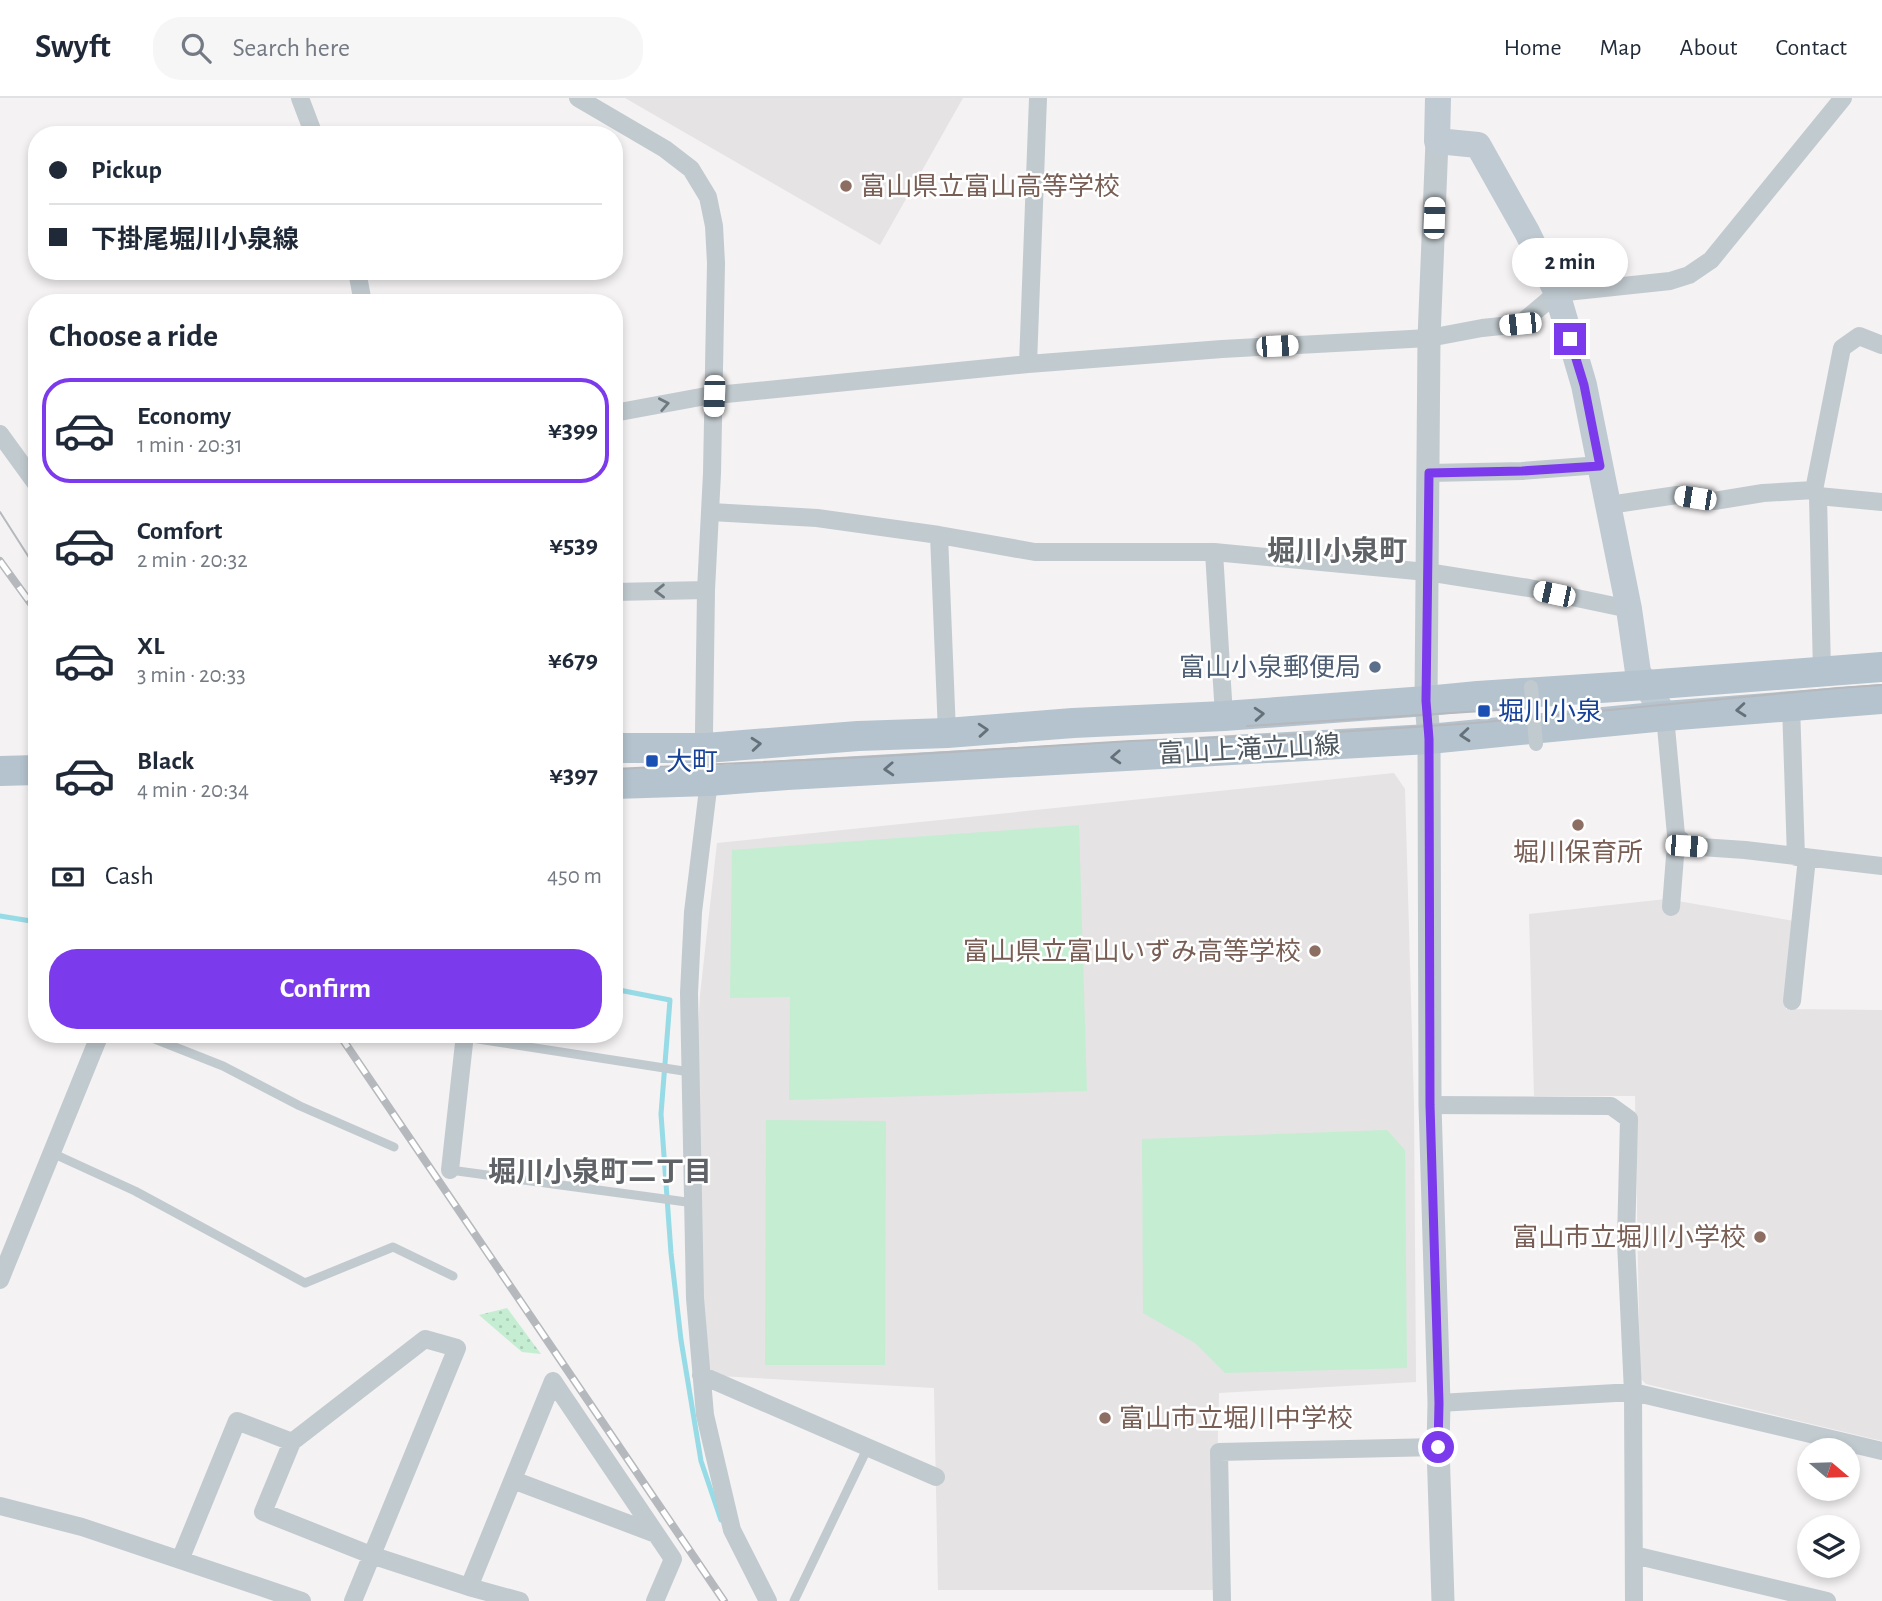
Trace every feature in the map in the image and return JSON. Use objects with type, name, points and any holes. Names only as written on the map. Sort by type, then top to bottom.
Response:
[{"type":"main road","points":[[1438,98],[1437,141],[1478,145],[1527,232],[1557,293],[1584,385],[1629,609],[1638,672],[1665,716]]},
{"type":"main road","name":"富山上滝立山線","points":[[623,748],[706,748],[858,736],[1224,716],[1882,667]]},
{"type":"main road","name":"富山上滝立山線","points":[[623,784],[1429,739],[1882,698]]},
{"type":"main road","points":[[0,771],[28,770]]},
{"type":"street","points":[[300,98],[311,126]]},
{"type":"street","points":[[578,98],[666,149],[691,169],[708,197],[714,226],[714,396],[706,590],[704,732],[709,781],[693,912],[689,993],[695,1298],[705,1415],[732,1530],[768,1601]]},
{"type":"street","points":[[1028,364],[1038,98]]},
{"type":"street","points":[[623,411],[714,396],[1028,364],[1222,349],[1429,338],[1520,324],[1557,293],[1670,281],[1689,275],[1711,260],[1843,98]]},
{"type":"street","points":[[1437,141],[1429,338],[1426,701],[1429,739],[1430,1105],[1443,1601]]},
{"type":"street","points":[[1822,672],[1816,493],[1842,348],[1859,336],[1882,345]]},
{"type":"street","points":[[0,433],[28,472]]},
{"type":"street","points":[[1429,473],[1600,466]]},
{"type":"street","points":[[1609,505],[1677,495],[1714,501],[1763,493],[1816,493],[1882,502]]},
{"type":"street","points":[[711,512],[817,519],[939,535],[1035,552],[1214,552],[1427,572],[1529,588],[1629,609]]},
{"type":"street","points":[[939,535],[947,733]]},
{"type":"street","points":[[1214,552],[1224,716]]},
{"type":"street","points":[[623,592],[706,590]]},
{"type":"street","points":[[1531,687],[1536,744]]},
{"type":"street","points":[[1791,705],[1802,858],[1792,1000]]},
{"type":"street","points":[[1665,716],[1676,835],[1686,846],[1882,866]]},
{"type":"street","points":[[1671,907],[1675,856],[1681,840]]},
{"type":"street","points":[[0,1280],[96,1043]]},
{"type":"street","points":[[450,1170],[464,1043]]},
{"type":"street","points":[[1430,1105],[1611,1105],[1629,1119],[1626,1242],[1633,1392],[1634,1601]]},
{"type":"street","points":[[353,1601],[371,1555],[457,1348],[425,1339],[292,1442],[263,1512],[371,1555],[520,1601]]},
{"type":"street","points":[[701,1375],[936,1477]]},
{"type":"street","points":[[469,1587],[553,1381],[673,1559],[655,1601]]},
{"type":"street","points":[[1439,1403],[1633,1392],[1882,1451]]},
{"type":"street","points":[[180,1560],[237,1421],[292,1442]]},
{"type":"street","points":[[1222,1601],[1219,1452],[1438,1447]]},
{"type":"street","points":[[513,1480],[656,1534]]},
{"type":"street","points":[[0,1506],[82,1527],[302,1601]]},
{"type":"street","points":[[1634,1555],[1827,1601]]},
{"type":"lane","points":[[165,1043],[223,1066],[300,1106],[394,1147]]},
{"type":"lane","points":[[509,1043],[690,1072]]},
{"type":"lane","points":[[52,1153],[135,1191],[305,1283],[393,1247],[453,1276]]},
{"type":"lane","points":[[450,1170],[694,1203]]},
{"type":"lane","points":[[794,1601],[868,1447]]},
{"type":"shaded area","name":"富山県立富山高等学校","points":[[625,98],[963,98],[880,245]]},
{"type":"shaded area","points":[[1394,773],[1405,789],[1414,1105],[1416,1382],[1219,1393],[1214,1590],[938,1590],[934,1388],[701,1375],[697,1048],[700,995],[717,843]]},
{"type":"shaded area","name":"富山市立堀川小学校","points":[[1666,899],[1794,921],[1786,1009],[1882,1010],[1882,1441],[1646,1384],[1640,1378],[1635,1096],[1534,1096],[1529,914]]},
{"type":"green space","points":[[1079,825],[1087,1091],[789,1100],[790,997],[730,998],[732,850]]},
{"type":"green space","points":[[766,1120],[886,1121],[885,1365],[765,1365]]},
{"type":"green space","points":[[1387,1130],[1405,1150],[1407,1368],[1225,1373],[1195,1343],[1143,1313],[1142,1139]]},
{"type":"green space","points":[[507,1308],[541,1354],[522,1352],[479,1315]]},
{"type":"waterway","points":[[0,916],[28,921]]},
{"type":"waterway","points":[[623,991],[670,1000],[661,1114],[671,1253],[681,1340],[701,1461],[721,1520]]},
{"type":"tram line","points":[[0,512],[28,556]]},
{"type":"tram line","points":[[623,769],[1475,723],[1882,685]]},
{"type":"tram line","points":[[1247,726],[1530,708]]},
{"type":"railway","points":[[0,561],[28,600]]},
{"type":"railway","points":[[345,1043],[724,1601]]},
{"type":"place","name":"富山県立富山高等学校","points":[[846,186]]},
{"type":"place","name":"富山小泉郵便局","points":[[1375,667]]},
{"type":"place","name":"堀川小泉","points":[[1484,711]]},
{"type":"place","name":"大町","points":[[652,761]]},
{"type":"place","name":"堀川保育所","points":[[1578,825]]},
{"type":"place","name":"富山県立富山いずみ高等学校","points":[[1315,951]]},
{"type":"place","name":"富山市立堀川小学校","points":[[1760,1237]]},
{"type":"place","name":"富山市立堀川中学校","points":[[1105,1418]]},
{"type":"district","name":"堀川小泉町","points":[[1337,550]]},
{"type":"district","name":"堀川小泉町二丁目","points":[[600,1171]]},
{"type":"route","points":[[1438,1447],[1430,1105],[1429,739],[1426,701],[1429,473],[1600,466],[1584,385],[1570,339]]}]
